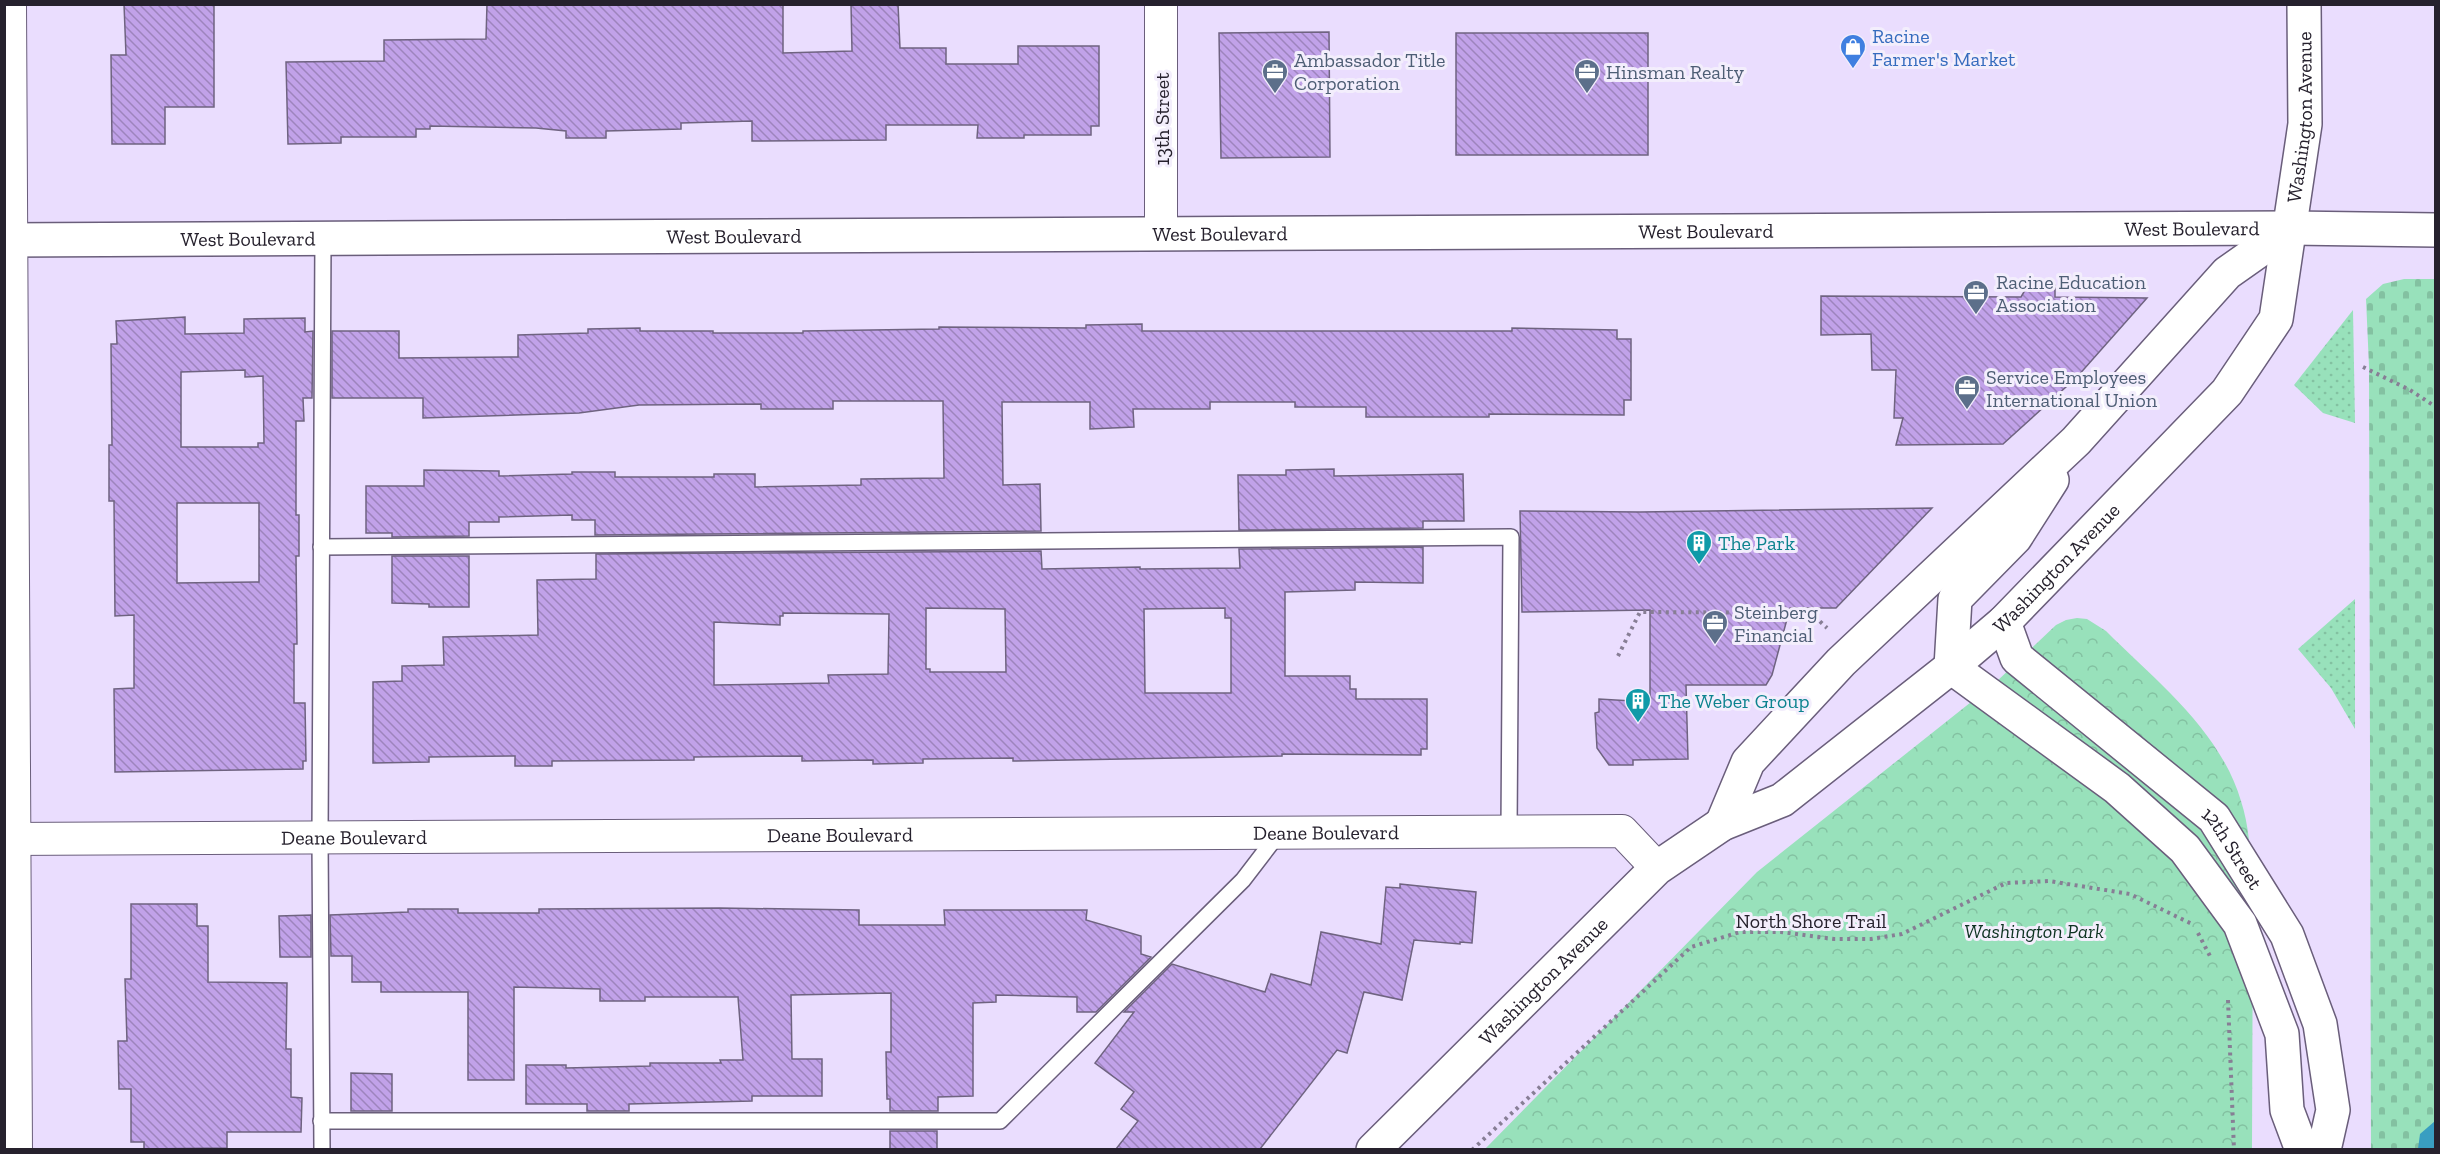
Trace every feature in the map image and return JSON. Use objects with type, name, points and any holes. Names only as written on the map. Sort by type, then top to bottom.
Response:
[{"type":"street","points":[[10,4],[9,839],[16,1149]]},
{"type":"street","name":"13th Street","points":[[1161,4],[1161,233]]},
{"type":"street","name":"Washington Avenue","points":[[1373,1149],[1657,868],[1722,824],[1782,800],[1951,668],[2004,622],[2227,392],[2276,319],[2306,124],[2304,4]]},
{"type":"street","name":"West Boulevard","points":[[8,240],[2291,228],[2436,230]]},
{"type":"street","name":"Washington Avenue","points":[[1722,824],[1748,762],[1841,662],[2076,441],[2227,273],[2291,228]]},
{"type":"street","points":[[1951,668],[1955,599],[2015,538],[2076,441]]},
{"type":"street","name":"12th Street","points":[[2004,622],[2017,658],[2214,818],[2287,935],[2320,1024],[2333,1110],[2324,1149]]},
{"type":"street","name":"12th Street","points":[[1951,668],[2117,788],[2186,849],[2240,924],[2282,1034],[2287,1110],[2302,1149]]},
{"type":"street","name":"Deane Boulevard","points":[[9,839],[1622,831],[1657,868]]},
{"type":"lane","points":[[322,1149],[320,838],[323,238]]},
{"type":"lane","points":[[321,547],[1511,537],[1509,831]]},
{"type":"lane","points":[[321,1120],[1000,1121],[1243,880],[1280,832]]},
{"type":"path","points":[[2362,367],[2410,390],[2436,407]]},
{"type":"path","points":[[1618,656],[1640,612],[1811,613],[1827,628],[1841,662]]},
{"type":"path","name":"North Shore Trail","points":[[1472,1149],[1691,947],[1740,932],[1781,932],[1834,939],[1881,938],[1902,934],[2006,883],[2049,881],[2130,894],[2193,924],[2213,962]]},
{"type":"path","points":[[2228,989],[2234,1149]]},
{"type":"green space","points":[[2404,279],[2435,279],[2435,1149],[2371,1149],[2369,366],[2366,299],[2383,284]]},
{"type":"green space","points":[[2353,310],[2355,423],[2323,413],[2294,385]]},
{"type":"green space","points":[[2355,599],[2355,729],[2331,688],[2298,649]]},
{"type":"green space","name":"Washington Park","points":[[2077,618],[2087,619],[2106,631],[2184,708],[2218,752],[2231,775],[2244,810],[2253,877],[2252,1149],[1484,1150],[1757,872],[1995,683],[2056,625]]},
{"type":"water","points":[[2435,1121],[2435,1149],[2418,1149],[2420,1134]]},
{"type":"building","points":[[124,4],[214,4],[214,107],[165,107],[165,144],[112,144],[111,55],[126,55]]},
{"type":"building","points":[[487,4],[783,4],[783,53],[852,51],[851,4],[898,4],[900,48],[946,48],[946,64],[1018,64],[1018,46],[1099,46],[1099,126],[1091,126],[1091,135],[977,138],[978,125],[886,125],[886,140],[752,141],[752,121],[681,123],[681,129],[606,131],[606,138],[566,138],[566,131],[536,128],[430,126],[430,129],[416,129],[416,137],[341,137],[341,143],[288,144],[286,62],[384,61],[384,40],[486,39]]},
{"type":"building","name":"Ambassador Title Corporation","points":[[1329,32],[1330,157],[1221,158],[1219,33]]},
{"type":"building","points":[[1456,33],[1648,33],[1648,155],[1456,155]]},
{"type":"building","name":"Racine Education Association","points":[[2028,285],[2055,285],[2055,297],[2147,298],[2077,377],[2003,444],[1896,445],[1903,418],[1894,418],[1896,370],[1872,370],[1871,334],[1821,335],[1821,296],[2021,297]]},
{"type":"building","points":[[185,317],[185,334],[244,333],[244,319],[305,318],[305,332],[313,331],[312,398],[303,398],[304,421],[296,421],[296,515],[299,515],[299,556],[296,556],[297,644],[294,644],[294,703],[305,703],[306,761],[303,761],[303,769],[115,772],[114,689],[134,688],[134,615],[115,616],[114,501],[109,501],[109,445],[112,445],[111,344],[117,344],[116,321]],"holes":[[[245,370],[245,377],[263,376],[264,443],[258,443],[258,447],[181,447],[181,372]],[[177,503],[259,503],[259,582],[177,583]]]},
{"type":"building","points":[[1142,324],[1142,331],[1512,331],[1512,328],[1617,330],[1617,339],[1631,339],[1631,400],[1624,400],[1624,415],[1489,414],[1489,417],[1366,417],[1366,407],[1295,407],[1295,402],[1210,402],[1210,409],[1133,409],[1134,427],[1090,429],[1090,402],[1002,402],[1003,485],[1040,484],[1041,531],[595,535],[595,520],[572,520],[572,515],[499,517],[499,522],[469,522],[469,536],[392,537],[392,533],[366,533],[366,486],[424,486],[424,470],[499,471],[499,476],[572,474],[572,472],[615,472],[615,477],[714,477],[714,474],[755,474],[755,487],[861,485],[861,479],[944,478],[943,401],[833,401],[833,409],[761,409],[761,404],[639,405],[579,413],[423,418],[423,398],[332,398],[332,331],[399,331],[399,358],[518,357],[518,335],[588,333],[588,329],[640,328],[640,331],[803,333],[803,331],[939,329],[939,327],[1086,328],[1086,325]]},
{"type":"building","points":[[1334,469],[1334,476],[1463,474],[1464,521],[1423,521],[1423,528],[1239,530],[1238,475],[1286,475],[1286,470]]},
{"type":"building","name":"The Park","points":[[1932,508],[1836,608],[1790,608],[1772,675],[1766,685],[1686,685],[1688,759],[1633,760],[1633,765],[1609,765],[1597,748],[1595,713],[1599,712],[1599,699],[1650,702],[1650,610],[1522,612],[1520,511],[1640,512]]},
{"type":"building","points":[[1423,547],[1423,583],[1355,582],[1355,590],[1285,592],[1285,676],[1350,676],[1350,689],[1356,689],[1356,699],[1427,699],[1427,749],[1421,749],[1421,755],[1282,754],[1282,756],[1013,761],[1013,758],[923,759],[923,763],[873,764],[873,760],[802,761],[802,756],[694,757],[694,760],[552,761],[552,766],[515,766],[515,756],[429,757],[429,762],[373,763],[373,682],[402,681],[402,666],[444,665],[443,637],[538,635],[537,580],[596,579],[596,554],[1041,551],[1042,569],[1140,567],[1140,569],[1240,568],[1239,549]],"holes":[[[926,608],[1005,609],[1006,672],[930,672],[930,669],[926,669]],[[1225,608],[1225,618],[1231,618],[1231,693],[1145,693],[1144,609]],[[783,613],[889,614],[888,674],[828,675],[829,683],[714,685],[714,622],[780,625],[780,616],[783,616]]]},
{"type":"building","points":[[392,556],[469,556],[469,607],[429,607],[429,604],[392,603]]},
{"type":"building","points":[[1400,884],[1476,892],[1472,943],[1414,940],[1402,1000],[1364,992],[1347,1053],[1337,1050],[1260,1149],[1116,1149],[1138,1121],[1121,1109],[1134,1092],[1095,1063],[1134,1012],[1124,1012],[1172,964],[1265,992],[1271,974],[1311,985],[1321,932],[1381,944],[1386,887],[1400,888]]},
{"type":"building","points":[[131,904],[197,904],[197,926],[208,926],[208,982],[287,983],[286,1049],[291,1049],[291,1097],[302,1098],[301,1132],[227,1132],[227,1148],[144,1149],[144,1142],[131,1142],[131,1089],[119,1089],[118,1041],[127,1041],[125,979],[131,979]]},
{"type":"building","points":[[408,909],[458,909],[458,913],[539,913],[539,909],[859,910],[859,925],[945,925],[944,910],[1087,910],[1086,920],[1141,936],[1141,954],[1151,957],[1096,1012],[1077,1012],[1077,997],[996,995],[996,1002],[973,1003],[973,1096],[938,1097],[938,1111],[890,1111],[890,1099],[887,1099],[886,1052],[891,1052],[891,993],[791,995],[792,1059],[822,1059],[822,1096],[752,1096],[752,1101],[629,1104],[629,1111],[587,1111],[587,1104],[526,1104],[526,1065],[566,1065],[566,1068],[650,1066],[650,1063],[721,1063],[720,1060],[743,1060],[738,997],[645,997],[645,1001],[600,1001],[600,989],[514,987],[514,1080],[468,1080],[468,992],[381,992],[381,982],[352,982],[352,956],[331,956],[330,915],[408,912]]},
{"type":"building","points":[[311,915],[311,957],[280,957],[279,916]]},
{"type":"building","points":[[351,1073],[392,1074],[392,1111],[351,1111]]},
{"type":"building","points":[[890,1131],[937,1131],[937,1149],[890,1149]]},
{"type":"place","name":"Racine Farmer's Market","points":[[1853,70]]},
{"type":"place","name":"Ambassador Title Corporation","points":[[1275,95]]},
{"type":"place","name":"Hinsman Realty","points":[[1587,95]]},
{"type":"place","name":"Racine Education Association","points":[[1976,316]]},
{"type":"place","name":"Service Employees International Union","points":[[1967,411]]},
{"type":"place","name":"The Park","points":[[1699,566]]},
{"type":"place","name":"Steinberg Financial","points":[[1715,646]]},
{"type":"place","name":"The Weber Group","points":[[1638,724]]}]
